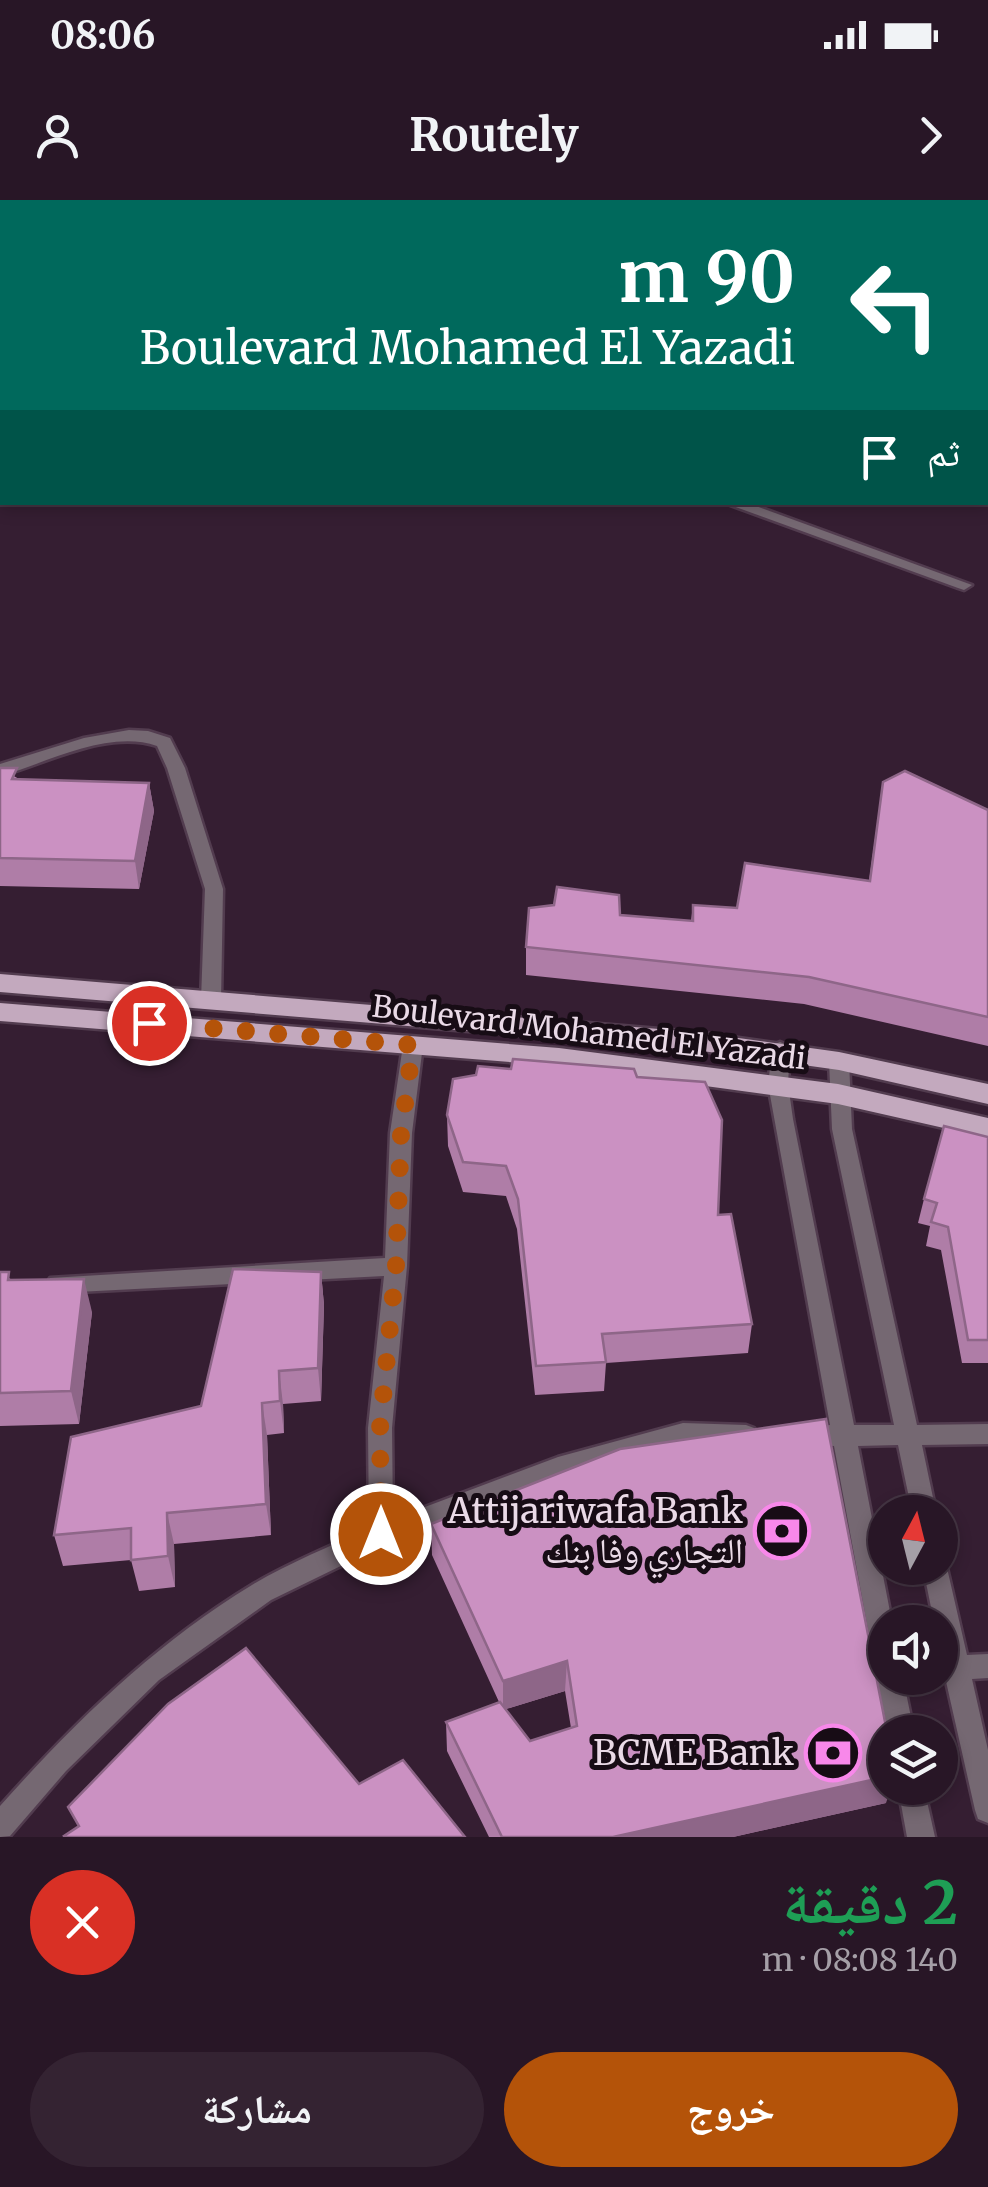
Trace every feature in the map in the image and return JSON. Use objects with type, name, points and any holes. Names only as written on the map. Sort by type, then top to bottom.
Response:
[{"type":"main road","name":"Boulevard Mohamed El Yazadi","points":[[0,983],[780,1050],[988,1094]]},
{"type":"main road","name":"Boulevard Mohamed El Yazadi","points":[[0,1012],[558,1056],[838,1094],[988,1128]]},
{"type":"street","points":[[737,505],[964,585]]},
{"type":"street","points":[[0,770],[115,737],[147,736],[164,742],[214,889],[211,1000]]},
{"type":"street","points":[[381,1534],[380,1428],[396,1266],[401,1134],[413,1045]]},
{"type":"street","points":[[780,1050],[778,1084],[876,1605]]},
{"type":"street","points":[[840,1061],[838,1094],[921,1495]]},
{"type":"street","points":[[38,1284],[396,1266]]},
{"type":"street","points":[[0,1826],[57,1762],[150,1671],[262,1592],[381,1534],[558,1468],[683,1433],[843,1437],[988,1434]]},
{"type":"street","points":[[958,1668],[988,1666]]},
{"type":"street","points":[[958,1677],[988,1810]]},
{"type":"street","points":[[915,1805],[921,1837]]},
{"type":"building","points":[[0,768],[17,768],[12,779],[149,783],[135,861],[0,858]]},
{"type":"building","points":[[905,771],[988,810],[988,1017],[809,977],[526,947],[529,908],[554,905],[557,887],[619,895],[620,915],[693,921],[693,905],[737,908],[745,863],[870,881],[883,782]]},
{"type":"building","points":[[513,1059],[634,1069],[637,1077],[705,1082],[722,1120],[718,1215],[731,1214],[752,1324],[602,1334],[606,1362],[536,1366],[518,1199],[506,1166],[463,1162],[447,1115],[453,1079],[476,1075],[478,1066],[511,1069]]},
{"type":"building","points":[[944,1126],[988,1137],[988,1340],[968,1340],[948,1227],[931,1222],[937,1203],[924,1199]]},
{"type":"building","points":[[233,1269],[321,1272],[318,1368],[279,1371],[280,1401],[262,1403],[266,1504],[167,1513],[168,1556],[131,1560],[131,1528],[54,1535],[71,1437],[201,1406]]},
{"type":"building","points":[[0,1272],[9,1272],[8,1280],[84,1279],[71,1391],[0,1393]]},
{"type":"building","points":[[826,1419],[868,1635],[868,1695],[880,1695],[884,1715],[868,1715],[868,1781],[613,1837],[502,1837],[446,1722],[500,1702],[530,1741],[577,1726],[567,1661],[503,1681],[431,1524],[620,1449]]},
{"type":"building","points":[[246,1648],[359,1784],[403,1760],[465,1837],[65,1837],[79,1826],[68,1807],[168,1704]]},
{"type":"place","name":"Attijariwafa Bank التجاري وفا بنك","points":[[782,1531]]},
{"type":"place","name":"BCME Bank","points":[[833,1753]]},
{"type":"route","points":[[149,1023],[413,1045],[401,1134],[396,1266],[380,1428],[381,1534]]}]
